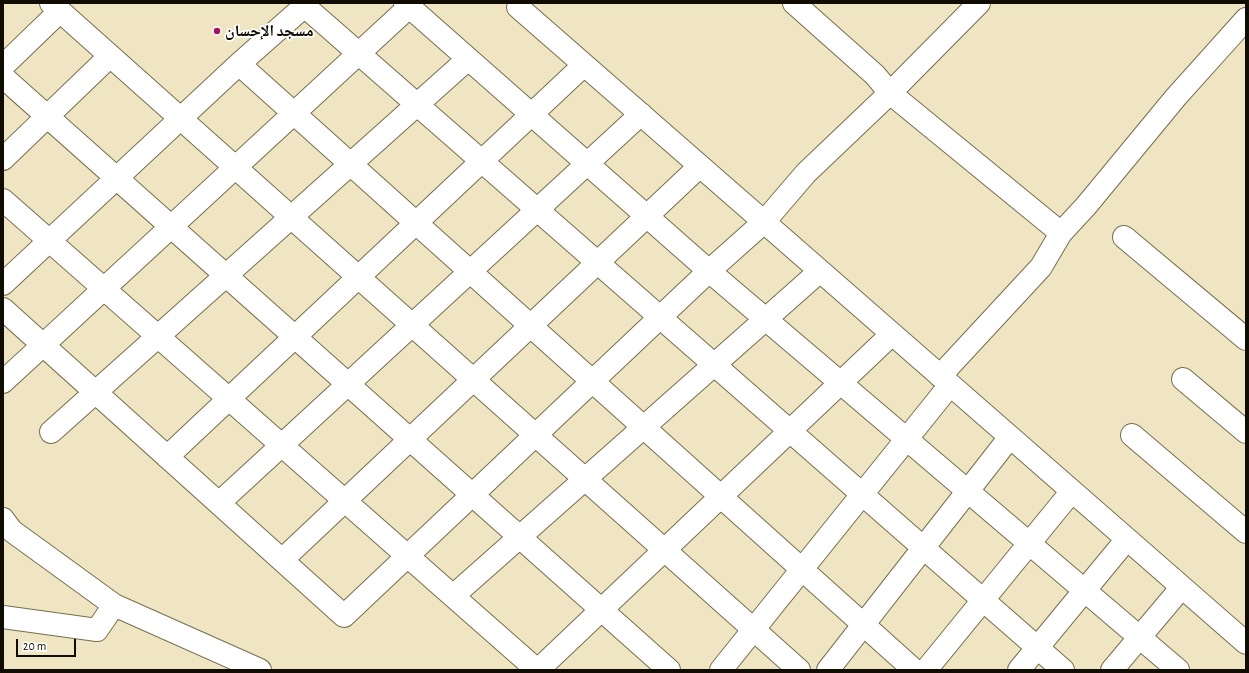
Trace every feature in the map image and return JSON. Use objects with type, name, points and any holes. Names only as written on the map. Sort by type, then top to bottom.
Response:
[{"type":"street","points":[[794,3],[875,75],[890,93],[1061,234]]},
{"type":"street","points":[[3,309],[344,616],[709,271],[764,222],[806,173],[890,93],[979,3]]},
{"type":"street","points":[[3,284],[180,118],[305,4],[417,105],[1064,670]]},
{"type":"street","points":[[3,382],[359,54],[407,5],[709,271],[1178,670]]},
{"type":"street","points":[[3,66],[55,7],[799,670]]},
{"type":"street","points":[[518,7],[1246,643]]},
{"type":"street","points":[[721,670],[907,439],[945,380],[1041,268],[1061,234],[1176,97],[1246,19]]},
{"type":"street","points":[[3,159],[110,56]]},
{"type":"street","points":[[51,432],[468,59]]},
{"type":"street","points":[[239,64],[914,670]]},
{"type":"street","points":[[167,457],[584,65]]},
{"type":"street","points":[[3,77],[669,670]]},
{"type":"street","points":[[219,503],[641,114]]},
{"type":"street","points":[[282,560],[700,166]]},
{"type":"street","points":[[3,200],[538,670],[892,334]]},
{"type":"street","points":[[1124,237],[1246,339]]},
{"type":"street","points":[[453,596],[820,271]]},
{"type":"street","points":[[1183,379],[1246,432]]},
{"type":"street","points":[[1132,435],[1246,532]]},
{"type":"street","points":[[828,670],[1010,437]]},
{"type":"street","points":[[926,670],[1072,491]]},
{"type":"street","points":[[6,526],[114,605],[260,670]]},
{"type":"street","points":[[1019,670],[1127,539]]},
{"type":"street","points":[[1112,670],[1182,587]]},
{"type":"street","points":[[3,618],[97,630],[114,605]]},
{"type":"place","name":"مسجد الإحسان","points":[[217,31]]}]
